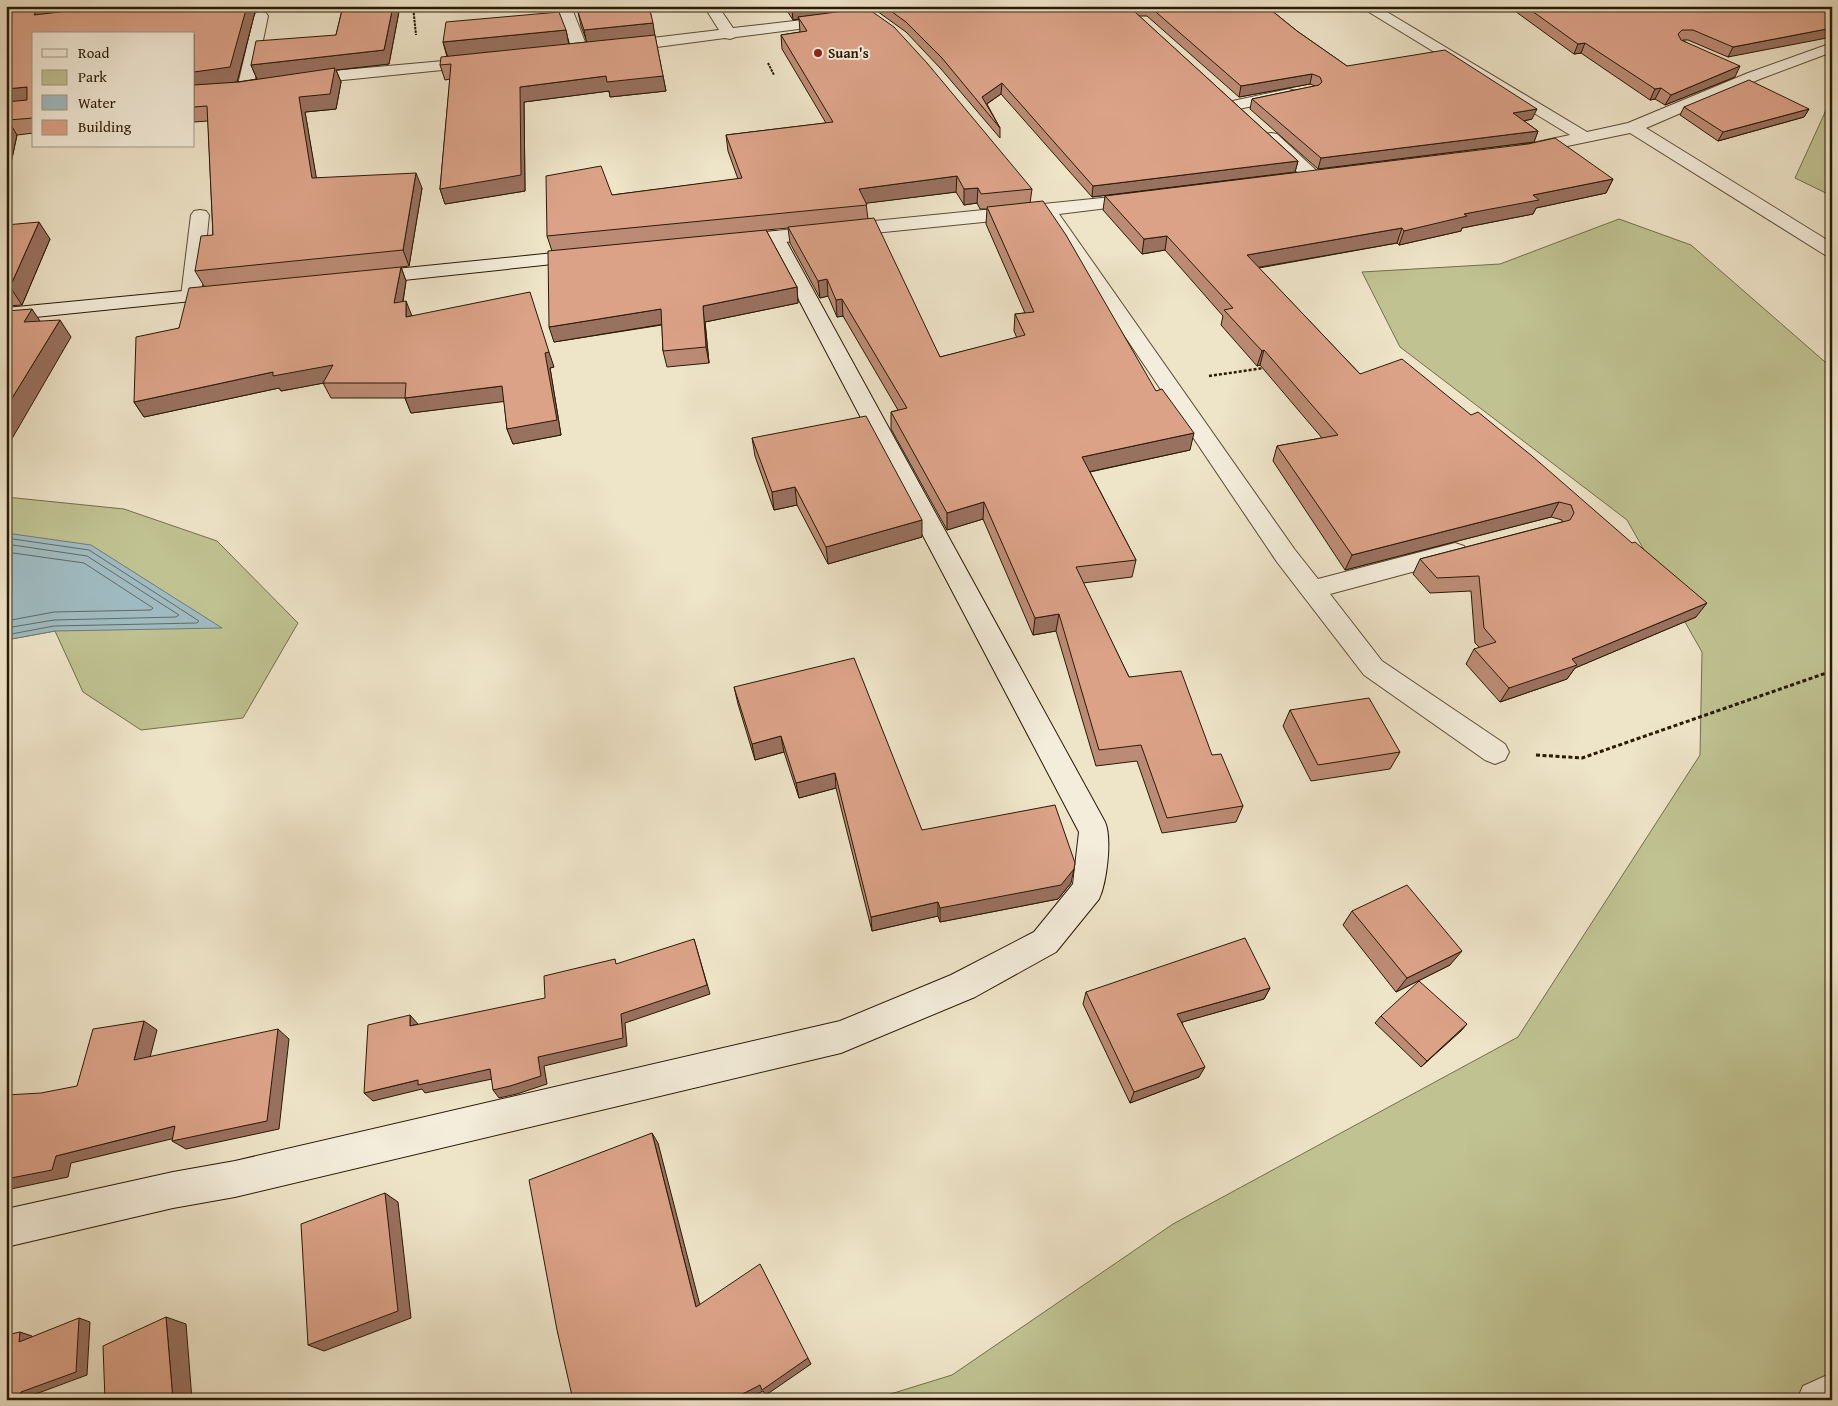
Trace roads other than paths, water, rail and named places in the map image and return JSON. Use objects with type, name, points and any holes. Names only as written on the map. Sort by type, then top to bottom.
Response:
[{"type":"street","points":[[564,6],[580,52]]},
{"type":"street","points":[[712,6],[730,35]]},
{"type":"street","points":[[1366,6],[1586,138]]},
{"type":"street","points":[[245,89],[261,16]]},
{"type":"street","points":[[562,54],[730,35],[848,18]]},
{"type":"street","points":[[1503,153],[1586,138],[1633,127],[1754,76],[1832,47]]},
{"type":"street","points":[[284,83],[343,75],[488,62]]},
{"type":"street","points":[[1736,68],[1754,76]]},
{"type":"street","points":[[228,90],[264,86]]},
{"type":"street","points":[[1220,92],[1248,118]]},
{"type":"street","points":[[1234,104],[1301,92]]},
{"type":"street","points":[[1633,127],[1832,251]]},
{"type":"street","points":[[1263,131],[1313,177]]},
{"type":"street","points":[[1294,180],[1332,175]]},
{"type":"street","points":[[716,243],[1041,203],[1159,197]]},
{"type":"street","points":[[1041,203],[1286,556],[1373,668],[1495,752]]},
{"type":"street","points":[[191,296],[200,215]]},
{"type":"street","points":[[6,1228],[172,1190],[235,1179],[841,1037],[964,986],[1045,942],[1088,890],[1094,832],[775,237]]},
{"type":"street","points":[[346,280],[598,254]]},
{"type":"street","points":[[6,314],[240,291]]},
{"type":"street","points":[[1312,590],[1474,547]]},
{"type":"street","points":[[1817,1400],[1832,1393]]},
{"type":"water","points":[[6,533],[91,545],[222,628],[55,631],[6,640]]},
{"type":"place","name":"Suan's","points":[[818,53]]}]
